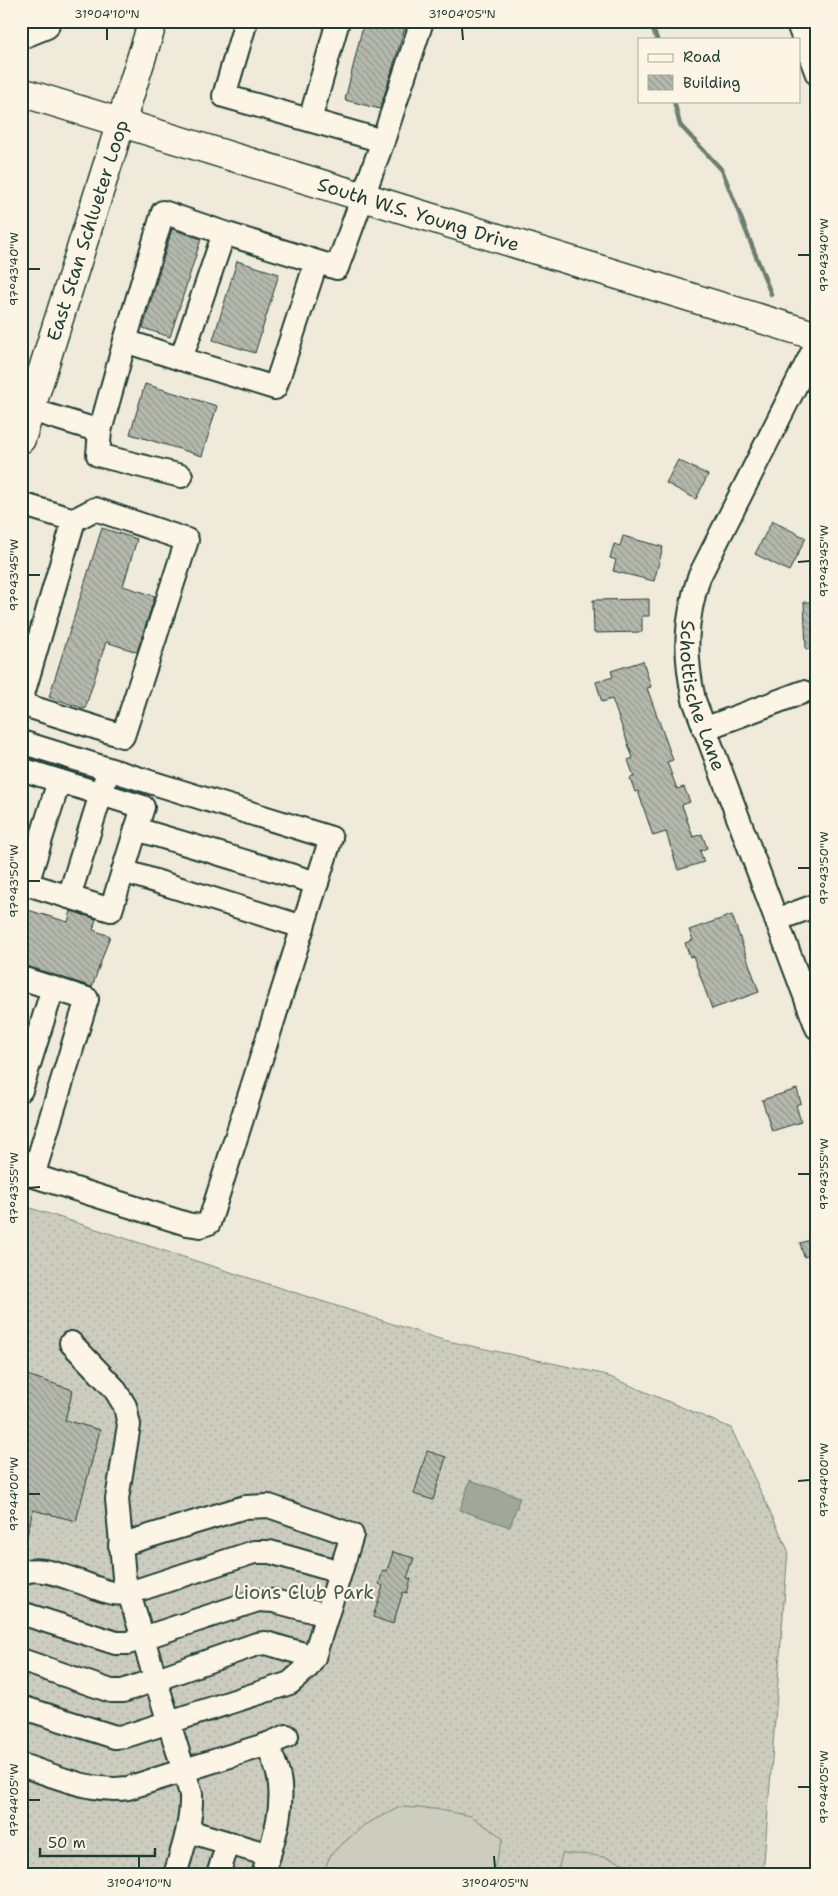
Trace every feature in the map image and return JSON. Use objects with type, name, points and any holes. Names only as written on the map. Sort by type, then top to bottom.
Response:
[{"type":"main road","name":"East Stan Schlueter Loop","points":[[21,439],[26,408],[153,21]]},
{"type":"main road","name":"South W.S. Young Drive","points":[[21,92],[817,336]]},
{"type":"street","points":[[21,35],[26,36],[47,27],[49,21]]},
{"type":"street","points":[[246,21],[224,96],[383,141]]},
{"type":"street","points":[[310,120],[338,21]]},
{"type":"street","points":[[182,476],[98,455],[100,431],[162,212],[337,268],[383,141],[422,21]]},
{"type":"street","points":[[796,21],[817,74]]},
{"type":"street","points":[[181,359],[224,233]]},
{"type":"street","points":[[125,341],[275,388],[316,262]]},
{"type":"street","name":"Schottische Lane","points":[[817,343],[707,558],[692,598],[686,635],[688,672],[694,700],[817,1028]]},
{"type":"street","points":[[26,408],[100,431]]},
{"type":"street","points":[[21,504],[74,520],[95,509],[187,540],[124,736],[21,703],[74,520]]},
{"type":"street","points":[[704,729],[803,692]]},
{"type":"street","points":[[21,978],[87,999],[27,1174],[187,1224],[200,1226],[209,1223],[331,838],[22,744]]},
{"type":"street","points":[[21,769],[143,807],[111,910],[24,883],[59,781]]},
{"type":"street","points":[[69,897],[108,769]]},
{"type":"street","points":[[136,829],[317,883]]},
{"type":"street","points":[[123,871],[303,926]]},
{"type":"street","points":[[776,920],[817,905]]},
{"type":"street","points":[[21,1090],[52,988]]},
{"type":"street","points":[[70,1343],[114,1388],[125,1406],[129,1425],[117,1499],[124,1577],[191,1794],[192,1813],[175,1875]]},
{"type":"street","points":[[21,1707],[115,1736],[126,1736],[290,1682],[308,1668],[314,1657],[352,1535],[269,1506],[244,1507],[120,1546]]},
{"type":"street","points":[[21,1574],[25,1571],[39,1569],[114,1594],[129,1593],[254,1552],[270,1552],[340,1572]]},
{"type":"street","points":[[21,1613],[116,1643],[128,1643],[258,1600],[274,1601],[327,1615]]},
{"type":"street","points":[[21,1660],[111,1691],[123,1691],[257,1644],[266,1644],[314,1657]]},
{"type":"street","points":[[21,1765],[91,1787],[111,1790],[128,1788],[185,1771],[278,1740],[280,1802],[266,1865],[228,1843],[188,1830]]},
{"type":"street","points":[[218,1875],[228,1843]]},
{"type":"green space","name":"Lions Club Park","points":[[21,1205],[443,1340],[603,1374],[731,1428],[788,1550],[763,1875],[21,1875]]},
{"type":"green space","points":[[400,1807],[435,1809],[471,1816],[503,1838],[492,1875],[322,1875],[331,1854],[364,1825]]},
{"type":"green space","points":[[562,1854],[605,1857],[644,1875],[557,1875]]},
{"type":"shaded area","points":[[470,1480],[520,1497],[510,1527],[460,1510]]},
{"type":"building","points":[[364,21],[407,21],[380,109],[345,100]]},
{"type":"building","points":[[172,229],[201,239],[170,337],[143,328]]},
{"type":"building","points":[[237,261],[279,274],[255,353],[213,340]]},
{"type":"building","points":[[145,384],[217,406],[202,456],[130,434]]},
{"type":"building","points":[[678,460],[708,475],[696,499],[666,483]]},
{"type":"building","points":[[772,521],[806,538],[789,571],[755,554]]},
{"type":"building","points":[[102,528],[137,539],[123,586],[155,596],[137,652],[106,642],[85,709],[49,697]]},
{"type":"building","points":[[623,536],[663,547],[654,581],[613,571],[616,560],[610,558],[614,544],[620,546]]},
{"type":"building","points":[[649,599],[649,616],[642,616],[642,632],[594,633],[593,600]]},
{"type":"building","points":[[804,602],[817,602],[817,649],[806,649]]},
{"type":"building","points":[[643,661],[651,687],[647,688],[673,760],[667,762],[677,789],[684,787],[690,802],[682,805],[693,837],[702,834],[707,848],[700,851],[704,862],[678,870],[666,832],[653,836],[638,791],[635,792],[630,778],[634,777],[628,760],[633,758],[612,699],[602,702],[596,682],[613,677],[611,671]]},
{"type":"building","points":[[21,908],[68,922],[71,911],[96,919],[93,930],[110,936],[92,987],[21,964]]},
{"type":"building","points":[[732,915],[759,992],[712,1009],[693,956],[690,957],[685,943],[693,940],[689,930]]},
{"type":"building","points":[[797,1089],[801,1103],[796,1105],[801,1122],[772,1131],[762,1100]]},
{"type":"building","points":[[817,1238],[817,1253],[804,1257],[800,1243]]},
{"type":"building","points":[[21,1373],[73,1390],[65,1420],[100,1430],[76,1521],[33,1510],[26,1540],[21,1539]]},
{"type":"building","points":[[427,1451],[446,1457],[433,1500],[414,1494]]},
{"type":"building","points":[[393,1552],[414,1558],[407,1578],[411,1579],[407,1593],[403,1592],[393,1624],[373,1617],[383,1586],[379,1584],[383,1570],[387,1571]]},
{"type":"waterway","points":[[649,21],[657,38]]},
{"type":"waterway","points":[[674,102],[680,125],[722,170],[771,294]]}]
